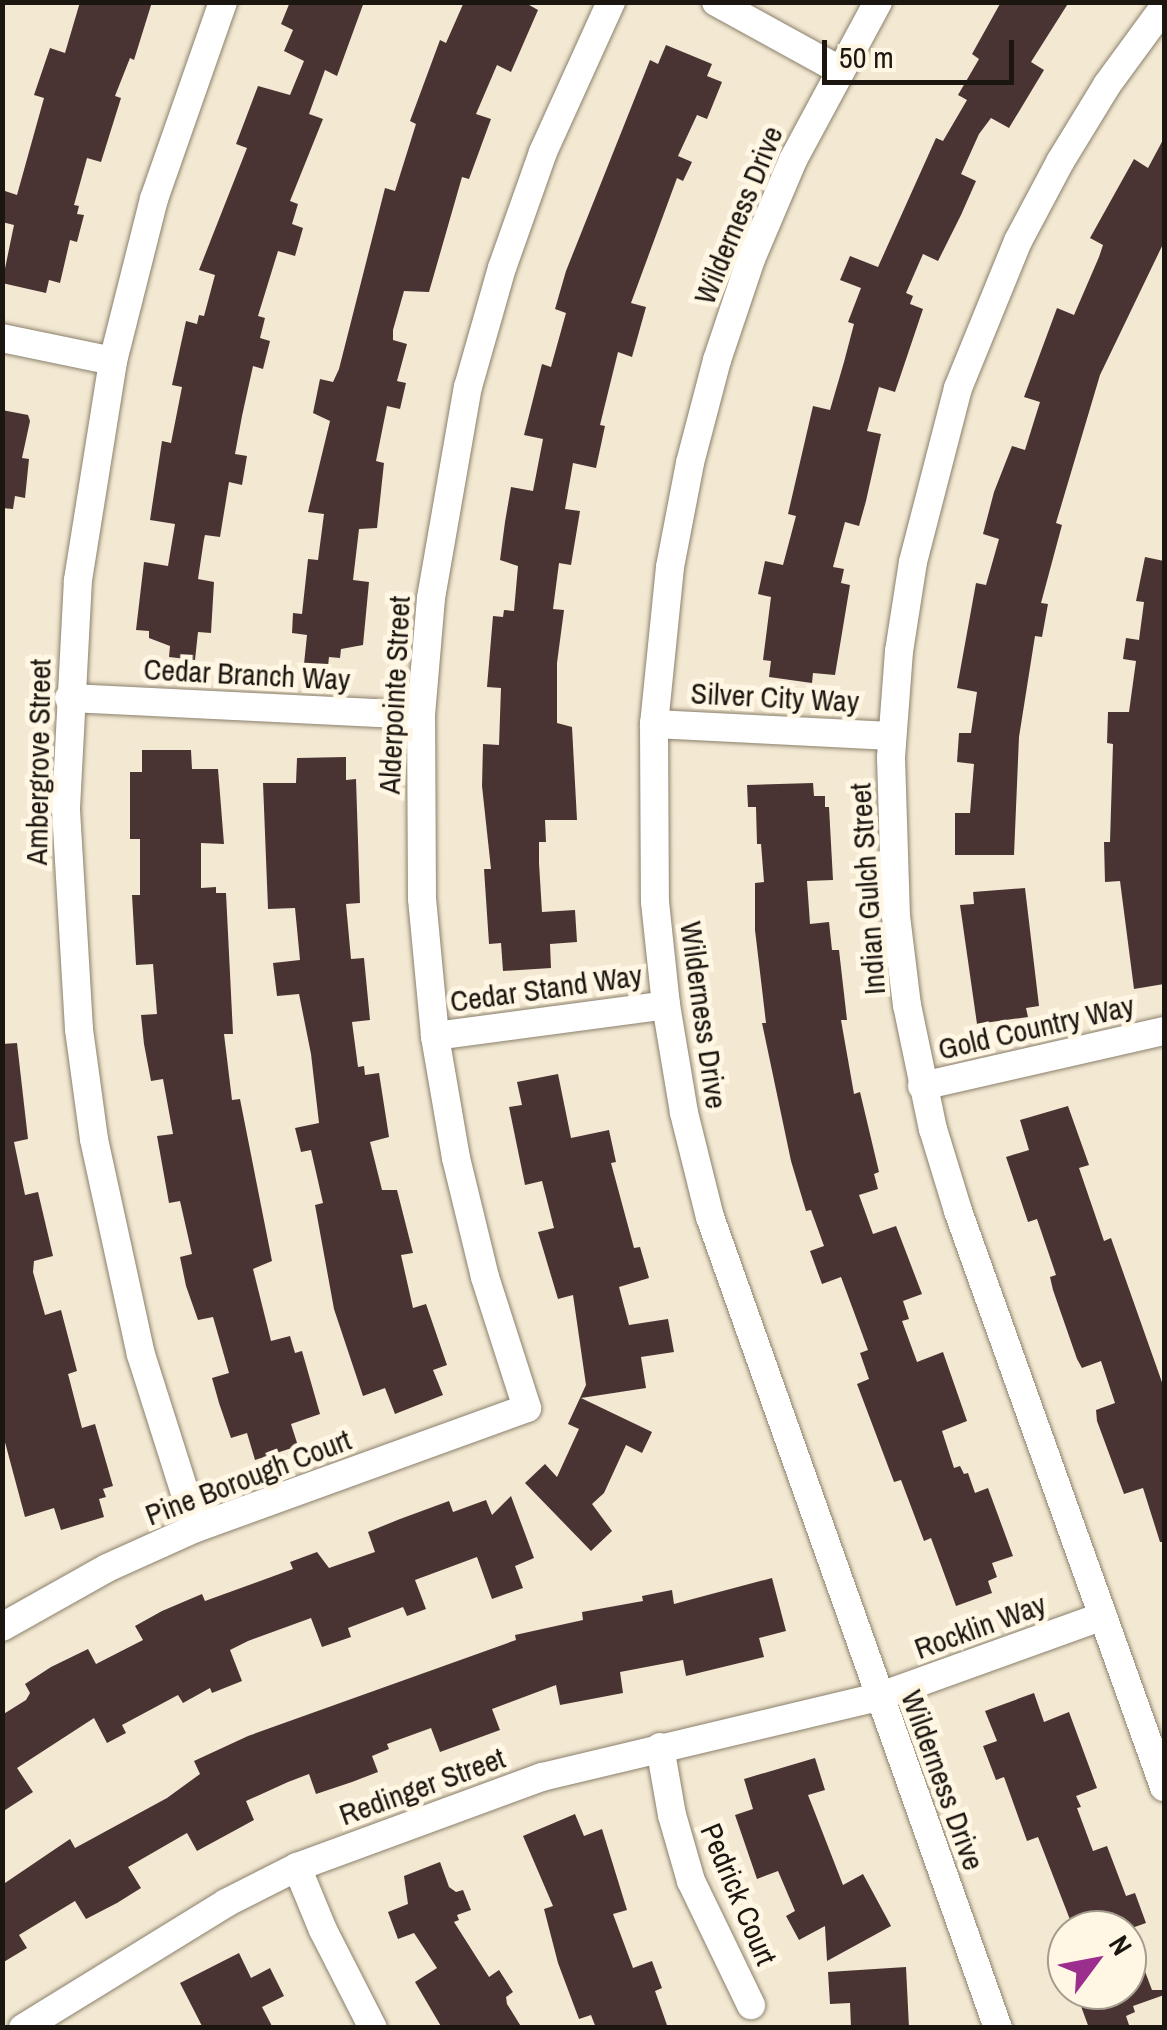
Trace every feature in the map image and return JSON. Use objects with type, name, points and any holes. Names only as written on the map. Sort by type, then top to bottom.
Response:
[{"type":"street","name":"Ambergrove Street","points":[[196,1528],[140,1355],[94,1139],[70,919],[69,698],[78,580],[113,361],[154,199],[223,2]]},
{"type":"street","name":"Alderpointe Street","points":[[527,1408],[476,1243],[456,1158],[435,1036],[422,900],[421,715],[431,598],[468,387],[502,268],[543,152],[611,2]]},
{"type":"street","points":[[716,2],[838,69]]},
{"type":"street","name":"Wilderness Drive","points":[[878,2],[838,69],[765,226],[717,360],[690,463],[670,568],[654,724],[655,902],[666,1005],[684,1113],[710,1217],[998,2028]]},
{"type":"street","name":"Indian Gulch Street","points":[[1164,7],[1107,85],[1060,162],[1018,242],[958,388],[913,562],[892,736],[896,916],[922,1086],[958,1211],[1164,1787]]},
{"type":"street","points":[[2,338],[113,361]]},
{"type":"street","name":"Cedar Branch Way","points":[[69,698],[421,715]]},
{"type":"street","name":"Silver City Way","points":[[654,724],[892,736]]},
{"type":"street","name":"Cedar Stand Way","points":[[435,1036],[666,1005]]},
{"type":"street","name":"Gold Country Way","points":[[922,1086],[1164,1031]]},
{"type":"street","name":"Pine Borough Court","points":[[2,1627],[107,1568],[196,1528],[527,1408]]},
{"type":"street","name":"Rocklin Way","points":[[878,1697],[1103,1616]]},
{"type":"street","name":"Redinger Street","points":[[23,2028],[226,1902],[297,1867],[542,1777],[660,1747],[788,1722],[878,1697]]},
{"type":"street","name":"Pedrick Court","points":[[660,1747],[672,1815],[691,1881],[752,2005]]},
{"type":"street","points":[[297,1867],[323,1930],[372,2028]]},
{"type":"building","points":[[80,2],[152,2],[134,60],[130,58],[115,96],[121,98],[101,162],[87,158],[74,205],[79,206],[77,214],[84,215],[77,242],[70,240],[60,283],[49,280],[46,293],[2,283],[14,225],[2,222],[2,190],[17,195],[44,98],[34,95],[50,48],[65,53]]},
{"type":"building","points":[[290,2],[364,2],[337,76],[325,70],[309,114],[323,119],[290,201],[298,204],[292,224],[303,228],[295,256],[278,251],[258,316],[265,318],[260,338],[270,341],[263,369],[253,366],[242,416],[235,454],[247,456],[242,485],[229,482],[220,537],[205,535],[198,579],[214,582],[211,633],[198,632],[195,660],[169,657],[170,646],[149,638],[149,631],[136,630],[144,562],[168,566],[175,524],[150,520],[162,441],[171,443],[182,387],[172,385],[186,321],[197,324],[199,315],[204,316],[215,275],[199,270],[247,148],[236,144],[258,86],[290,95],[304,61],[284,51],[293,30],[281,24]]},
{"type":"building","points":[[464,2],[524,2],[538,10],[511,72],[497,65],[476,114],[491,119],[469,179],[462,177],[429,292],[404,291],[393,330],[393,340],[407,344],[397,381],[406,383],[400,409],[387,406],[376,461],[384,463],[377,528],[359,529],[353,580],[369,582],[363,645],[341,649],[340,658],[329,657],[328,666],[304,664],[307,635],[292,633],[293,613],[302,614],[308,559],[318,560],[324,514],[308,512],[330,421],[313,413],[320,379],[333,382],[339,369],[385,188],[395,191],[416,124],[410,121],[440,40],[446,43]]},
{"type":"building","points":[[1001,2],[1069,2],[1031,62],[1044,70],[1009,128],[991,118],[979,134],[961,174],[976,181],[961,215],[938,261],[923,254],[906,293],[913,296],[910,304],[923,309],[895,392],[879,387],[867,431],[881,434],[866,501],[859,526],[845,522],[833,567],[844,569],[841,583],[850,585],[835,675],[813,673],[812,683],[769,677],[771,661],[763,660],[771,597],[758,594],[765,561],[783,565],[796,516],[788,514],[813,406],[830,410],[854,324],[848,322],[861,288],[840,280],[850,256],[878,267],[936,138],[943,141],[967,100],[958,95],[979,59],[972,54]]},
{"type":"building","points":[[666,45],[712,64],[707,76],[722,82],[707,119],[697,115],[678,156],[692,162],[683,181],[677,178],[631,303],[646,307],[632,357],[618,352],[600,425],[605,426],[596,468],[573,463],[565,509],[580,511],[571,565],[559,563],[553,609],[564,610],[557,663],[557,723],[572,727],[577,820],[545,820],[546,842],[539,842],[539,863],[542,912],[575,910],[577,942],[550,944],[551,968],[503,971],[501,943],[489,944],[484,869],[491,869],[482,786],[483,744],[499,745],[501,688],[487,687],[493,616],[503,617],[504,610],[514,611],[518,566],[500,560],[511,487],[533,491],[543,439],[524,435],[542,364],[551,367],[566,313],[555,309],[566,271],[650,60],[658,64]]},
{"type":"building","points":[[1164,138],[1164,242],[1100,375],[1056,523],[1062,525],[1041,603],[1048,604],[1042,637],[1035,636],[1019,737],[1014,855],[955,855],[955,813],[970,813],[974,764],[957,762],[959,733],[971,733],[977,692],[957,688],[976,583],[986,585],[999,539],[983,534],[994,492],[1012,446],[1025,450],[1040,402],[1024,397],[1057,308],[1074,315],[1099,257],[1103,245],[1090,238],[1134,159],[1148,168]]},
{"type":"building","points":[[2,410],[28,415],[30,421],[22,458],[29,459],[25,498],[15,496],[13,509],[2,508]]},
{"type":"building","points":[[1145,557],[1164,561],[1164,984],[1134,989],[1120,881],[1105,882],[1104,842],[1110,842],[1113,744],[1107,743],[1108,712],[1129,712],[1136,661],[1123,659],[1126,638],[1139,640],[1144,602],[1136,601]]},
{"type":"building","points":[[142,750],[191,750],[192,769],[218,769],[224,844],[201,843],[201,888],[216,887],[216,893],[226,893],[233,1034],[224,1034],[232,1100],[240,1099],[272,1261],[253,1269],[271,1341],[290,1336],[295,1353],[302,1351],[320,1414],[291,1424],[298,1446],[255,1460],[247,1433],[231,1438],[219,1403],[212,1378],[229,1373],[213,1317],[198,1320],[186,1286],[180,1257],[192,1254],[180,1201],[169,1203],[157,1136],[173,1134],[163,1079],[151,1081],[144,1044],[141,1015],[157,1014],[153,964],[136,965],[132,895],[140,895],[140,839],[130,839],[130,772],[142,772]]},
{"type":"building","points":[[346,757],[346,780],[356,779],[360,903],[346,904],[351,959],[364,958],[370,1020],[352,1022],[358,1067],[364,1066],[365,1075],[379,1073],[389,1137],[370,1142],[382,1190],[397,1190],[413,1253],[401,1255],[413,1308],[426,1304],[447,1365],[433,1370],[443,1395],[395,1414],[385,1388],[363,1396],[334,1309],[315,1205],[323,1203],[311,1150],[301,1152],[295,1128],[319,1123],[311,1054],[299,994],[277,996],[273,963],[300,960],[295,908],[268,909],[263,783],[296,783],[297,758]]},
{"type":"building","points":[[813,783],[814,796],[825,796],[825,807],[829,807],[833,880],[807,881],[810,924],[829,922],[832,950],[839,950],[847,1020],[841,1020],[854,1094],[860,1092],[879,1172],[874,1174],[878,1189],[859,1195],[873,1234],[896,1226],[922,1294],[903,1301],[909,1319],[902,1321],[917,1362],[943,1352],[967,1421],[942,1431],[954,1468],[960,1466],[964,1474],[968,1473],[975,1493],[988,1488],[1013,1556],[992,1563],[997,1577],[988,1581],[992,1593],[956,1606],[931,1538],[924,1541],[901,1480],[894,1482],[857,1384],[869,1379],[860,1353],[868,1350],[841,1277],[822,1284],[810,1251],[824,1246],[811,1210],[806,1211],[791,1161],[762,1023],[766,1023],[755,930],[755,883],[764,882],[756,807],[748,807],[747,785]]},
{"type":"building","points":[[1025,888],[1039,1006],[1026,1008],[1028,1017],[977,1024],[960,905],[974,904],[973,892]]},
{"type":"building","points":[[17,1043],[28,1139],[14,1142],[25,1195],[38,1192],[53,1256],[34,1261],[33,1272],[45,1315],[61,1310],[77,1371],[68,1374],[82,1428],[95,1424],[113,1486],[103,1489],[106,1497],[99,1499],[104,1517],[61,1530],[54,1508],[25,1517],[2,1431],[2,1044]]},
{"type":"building","points":[[558,1074],[571,1138],[609,1130],[616,1162],[611,1163],[634,1248],[640,1247],[649,1278],[619,1287],[629,1325],[668,1319],[674,1352],[641,1357],[646,1388],[581,1398],[652,1432],[642,1453],[626,1445],[604,1493],[592,1504],[612,1531],[591,1551],[525,1483],[545,1464],[557,1477],[579,1429],[568,1424],[586,1385],[573,1295],[558,1299],[538,1232],[554,1228],[542,1181],[525,1185],[509,1107],[522,1105],[517,1082]]},
{"type":"building","points":[[1068,1106],[1089,1165],[1079,1168],[1104,1241],[1111,1238],[1164,1388],[1164,1542],[1160,1542],[1143,1488],[1124,1494],[1097,1421],[1096,1410],[1115,1403],[1101,1361],[1082,1368],[1077,1359],[1053,1290],[1050,1277],[1056,1275],[1037,1219],[1028,1222],[1006,1157],[1029,1150],[1020,1120]]},
{"type":"building","points":[[511,1496],[534,1558],[515,1566],[523,1588],[492,1599],[477,1557],[415,1580],[426,1609],[407,1616],[403,1607],[348,1628],[351,1637],[322,1647],[311,1618],[248,1641],[230,1650],[242,1681],[212,1693],[210,1688],[183,1703],[178,1695],[122,1725],[126,1733],[107,1743],[94,1718],[17,1768],[33,1792],[2,1812],[2,1715],[26,1700],[30,1693],[25,1684],[51,1667],[88,1649],[96,1664],[143,1640],[135,1626],[162,1611],[202,1594],[205,1601],[293,1569],[290,1562],[317,1552],[329,1568],[375,1552],[368,1532],[400,1519],[449,1501],[453,1512],[486,1500],[492,1515]]},
{"type":"building","points":[[772,1578],[786,1631],[759,1638],[764,1657],[686,1676],[683,1660],[620,1672],[623,1693],[560,1705],[556,1685],[492,1709],[500,1730],[440,1752],[431,1728],[387,1744],[389,1749],[372,1756],[378,1772],[352,1782],[316,1794],[309,1774],[288,1782],[246,1801],[254,1820],[197,1851],[187,1833],[128,1867],[141,1888],[117,1903],[86,1919],[75,1901],[19,1935],[27,1948],[2,1963],[2,1885],[70,1839],[75,1848],[167,1798],[200,1774],[194,1761],[248,1736],[516,1640],[515,1635],[583,1620],[582,1612],[643,1601],[642,1596],[672,1590],[674,1604]]},
{"type":"building","points":[[1034,1693],[1044,1722],[1069,1712],[1097,1788],[1076,1796],[1081,1807],[1077,1808],[1093,1851],[1107,1846],[1126,1896],[1135,1893],[1141,1910],[1066,1910],[1038,1837],[1027,1841],[1004,1777],[996,1780],[983,1746],[997,1741],[985,1711]]},
{"type":"building","points":[[815,1758],[825,1790],[808,1795],[843,1885],[863,1874],[891,1926],[827,1961],[825,1926],[799,1940],[786,1916],[795,1911],[778,1871],[757,1879],[735,1815],[753,1809],[744,1779]]},
{"type":"building","points":[[575,1814],[584,1836],[602,1829],[627,1910],[613,1914],[633,1968],[652,1961],[662,1988],[655,1991],[668,2028],[596,2028],[591,2015],[579,2019],[558,1963],[544,1909],[553,1906],[523,1836]]},
{"type":"building","points":[[440,1862],[449,1887],[456,1892],[463,1890],[471,1910],[457,1915],[459,1920],[454,1922],[489,1977],[499,1970],[513,1992],[506,1997],[507,2004],[522,2028],[442,2028],[415,1982],[437,1968],[414,1933],[398,1939],[388,1912],[408,1904],[404,1876]]},
{"type":"building","points":[[239,1953],[251,1978],[270,1968],[284,1996],[262,2007],[273,2028],[203,2028],[180,1983]]},
{"type":"building","points":[[906,1967],[909,2028],[851,2028],[850,2003],[830,2004],[828,1972]]},
{"type":"building","points":[[1147,1977],[1152,1990],[1164,1990],[1164,1995],[1147,2001]]},
{"type":"building","points":[[1082,2010],[1134,2010],[1126,2016],[1130,2028],[1089,2028]]}]
